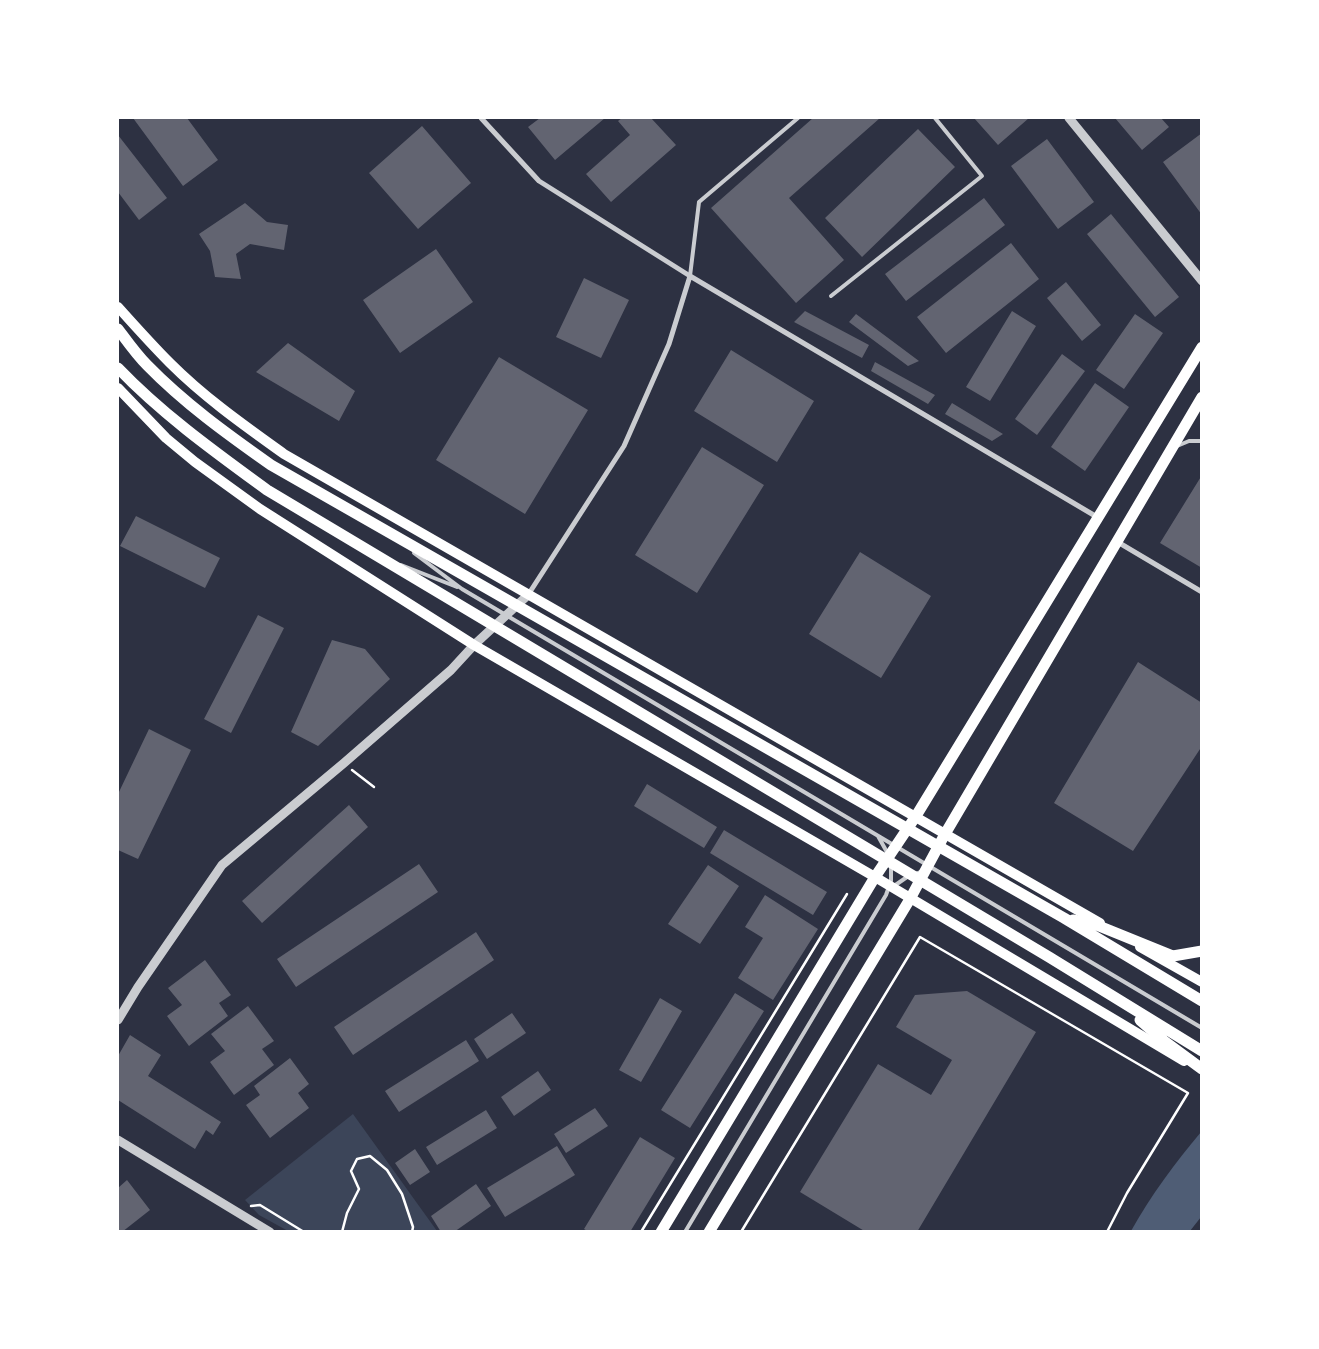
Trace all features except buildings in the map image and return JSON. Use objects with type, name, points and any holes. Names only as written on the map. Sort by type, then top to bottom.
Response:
[{"type":"main road","points":[[118,307],[170,363],[202,392],[284,454],[1202,982]]},
{"type":"main road","points":[[118,329],[146,364],[178,395],[270,465],[1064,918],[1202,1001]]},
{"type":"main road","points":[[661,1232],[875,877],[916,816],[1202,347]]},
{"type":"main road","points":[[118,368],[141,393],[267,490],[1049,957],[1116,1000],[1202,1051]]},
{"type":"main road","points":[[118,388],[166,438],[195,462],[260,509],[474,645],[875,877],[1202,1070]]},
{"type":"main road","points":[[709,1232],[910,899],[945,834],[1116,540],[1202,397]]},
{"type":"main road","points":[[1064,918],[1094,924],[1173,956],[1202,951]]},
{"type":"main road","points":[[1116,1000],[1202,1070]]},
{"type":"street","points":[[481,118],[540,181],[690,276],[1098,518]]},
{"type":"street","points":[[1069,118],[1202,281]]},
{"type":"street","points":[[118,1020],[138,987],[222,864],[344,763],[451,670],[474,645],[528,595],[624,446],[669,344],[690,276]]},
{"type":"street","points":[[1116,540],[1202,592]]},
{"type":"street","points":[[118,1140],[270,1232]]},
{"type":"lane","points":[[690,276],[699,202],[798,118]]},
{"type":"lane","points":[[831,296],[982,176],[935,118]]},
{"type":"lane","points":[[1170,449],[1188,441],[1202,441]]},
{"type":"lane","points":[[383,529],[462,589],[1202,1028]]},
{"type":"lane","points":[[369,551],[462,589]]},
{"type":"lane","points":[[685,1232],[886,895],[892,881],[892,870],[890,858],[878,836]]},
{"type":"lane","points":[[886,895],[907,876],[919,871],[936,870]]},
{"type":"path","points":[[344,763],[374,787]]},
{"type":"path","points":[[640,1232],[847,894]]},
{"type":"path","points":[[741,1232],[920,937],[1188,1093],[1127,1193],[1107,1232]]},
{"type":"path","points":[[342,1232],[347,1213],[359,1189],[351,1170],[358,1158],[370,1156],[387,1170],[402,1194],[413,1227],[412,1232]]},
{"type":"path","points":[[232,1208],[260,1205],[304,1232]]},
{"type":"shaded area","points":[[353,1114],[437,1231],[288,1231],[259,1215],[245,1200]]},
{"type":"shaded area","points":[[1201,1132],[1201,1217],[1190,1231],[1131,1231],[1164,1180]]}]
